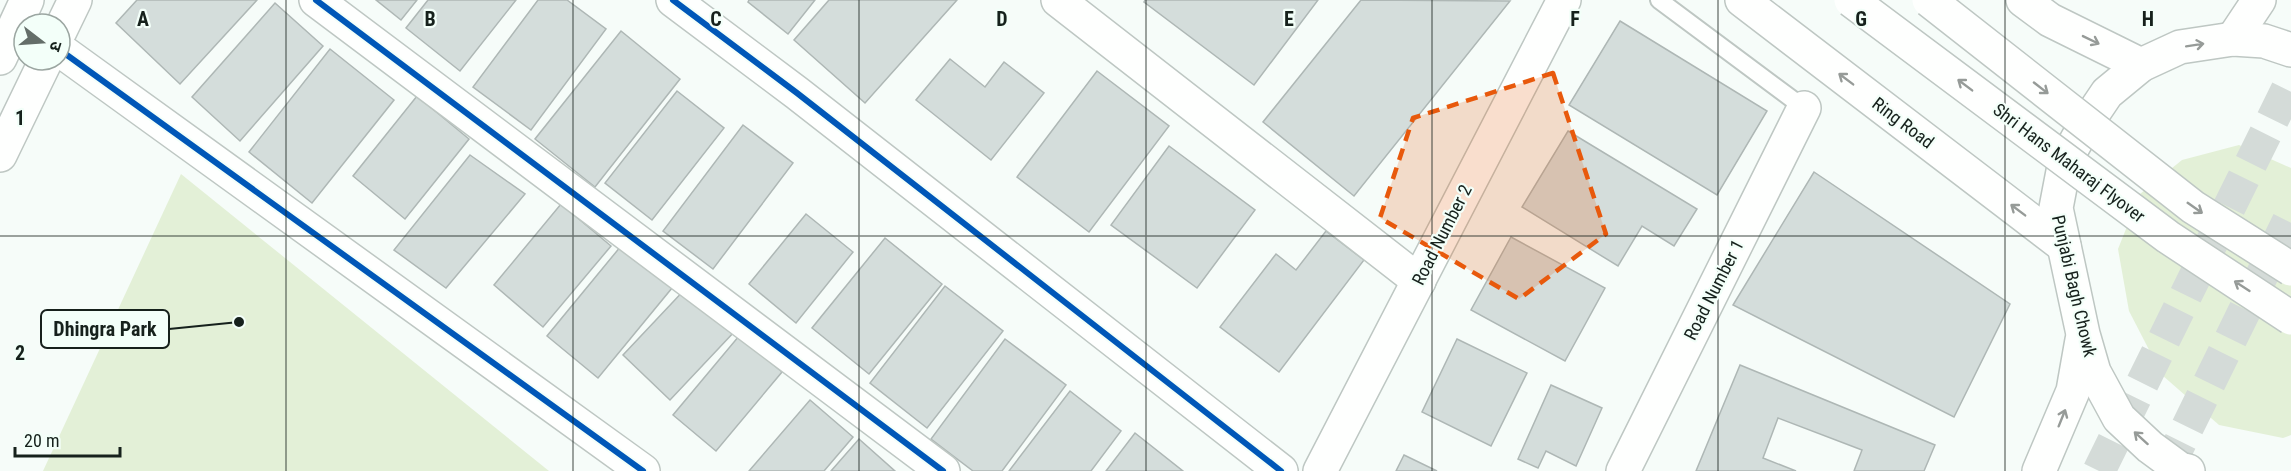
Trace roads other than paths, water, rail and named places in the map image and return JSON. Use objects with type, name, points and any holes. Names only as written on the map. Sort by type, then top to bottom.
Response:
[{"type":"street","points":[[0,58],[27,0]]},
{"type":"street","points":[[316,0],[943,471]]},
{"type":"street","points":[[673,0],[797,93],[1281,471]]},
{"type":"street","points":[[1059,0],[1419,281]]},
{"type":"street","name":"Road Number 2","points":[[1320,471],[1564,0]]},
{"type":"street","name":"Ring Road","points":[[1742,0],[2064,246]]},
{"type":"street","name":"Shri Hans Maharaj Flyover","points":[[1851,0],[2168,237],[2291,318]]},
{"type":"street","points":[[1929,0],[2193,207],[2291,269]]},
{"type":"street","points":[[2023,0],[2050,20],[2141,65]]},
{"type":"street","points":[[2233,39],[2259,0]]},
{"type":"street","name":"Punjabi Bagh Chowk","points":[[2188,471],[2180,469],[2150,447],[2119,418],[2094,372],[2083,334],[2056,208],[2065,161],[2107,93],[2141,65],[2180,47],[2233,39],[2264,41],[2291,50]]},
{"type":"street","points":[[72,59],[644,471]]},
{"type":"street","points":[[0,155],[40,72]]},
{"type":"street","name":"Road Number 1","points":[[1623,471],[1804,108]]},
{"type":"street","points":[[2038,471],[2073,392],[2083,334]]},
{"type":"lane","points":[[1659,0],[1804,108]]},
{"type":"tunnel","points":[[2099,471],[2291,82]]},
{"type":"tunnel","points":[[2166,471],[2291,216]]},
{"type":"place","name":"Dhingra Park","points":[[239,322]]}]
